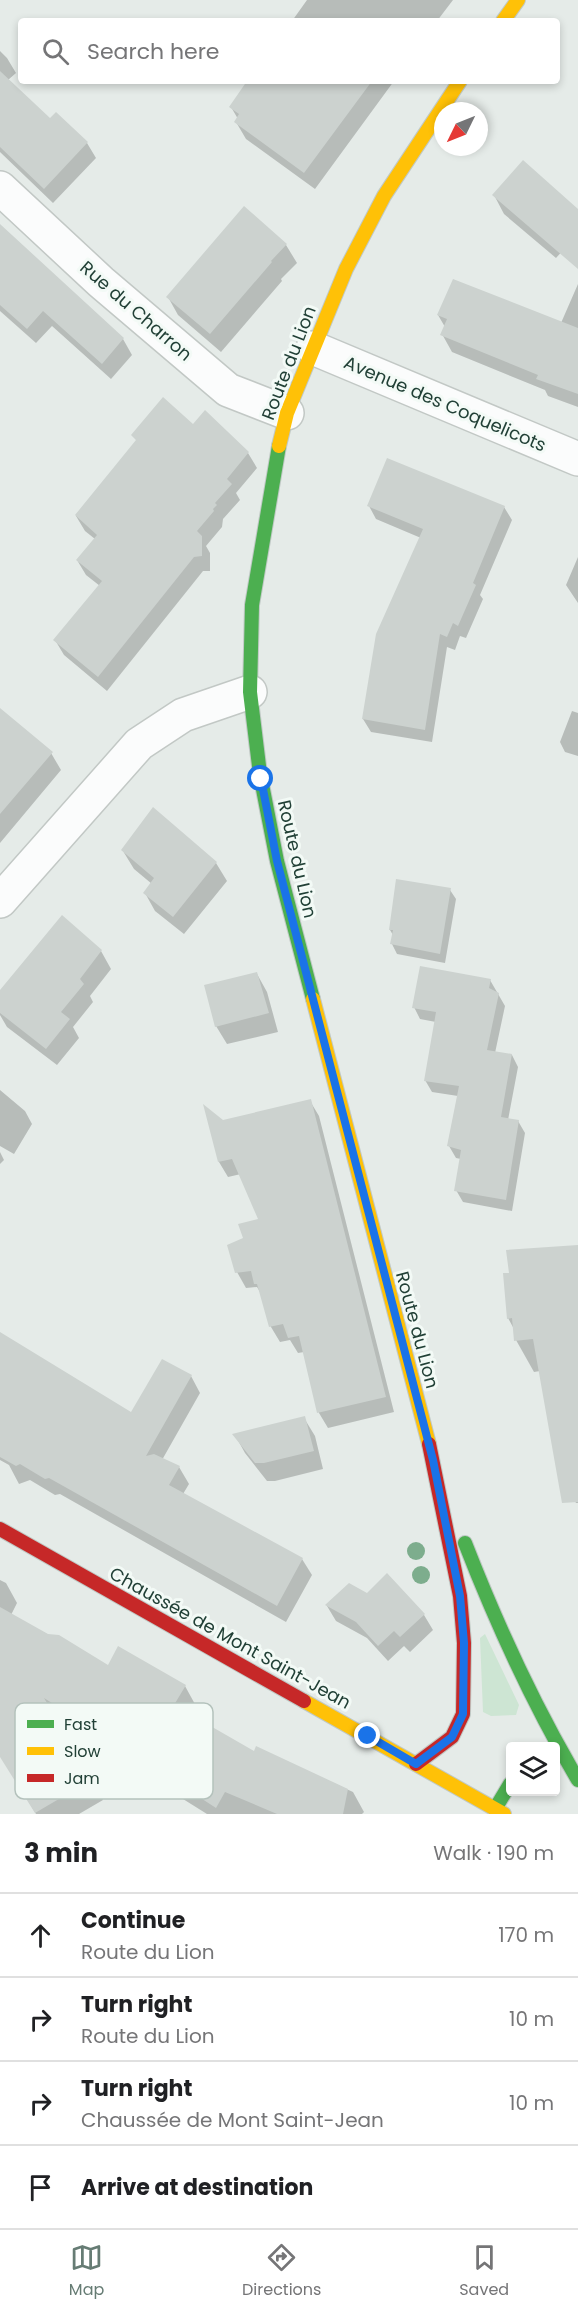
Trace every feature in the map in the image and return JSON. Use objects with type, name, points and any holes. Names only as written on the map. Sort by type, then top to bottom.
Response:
[{"type":"street","points":[[505,18],[518,0]]},
{"type":"street","name":"Route du Lion","points":[[416,1764],[452,1737],[463,1714],[464,1643],[460,1596],[433,1460],[277,861],[260,774],[250,692],[252,605],[274,467],[286,413],[346,269],[384,196],[458,84]]},
{"type":"street","name":"Rue du Charron","points":[[0,188],[101,282],[228,390],[286,413]]},
{"type":"street","name":"Avenue des Coquelicots","points":[[313,348],[578,459]]},
{"type":"street","points":[[0,901],[139,744],[183,715],[250,692]]},
{"type":"street","name":"Route du Lion","points":[[433,1460],[499,1629],[546,1725],[578,1780]]},
{"type":"street","name":"Chaussée de Mont Saint-Jean","points":[[0,1529],[500,1811]]},
{"type":"street","points":[[537,1739],[546,1725]]},
{"type":"street","points":[[500,1811],[506,1795]]},
{"type":"green space","points":[[485,1634],[519,1705],[516,1715],[491,1716],[483,1712],[480,1638]]},
{"type":"building","points":[[0,71],[50,118],[56,112],[88,142],[44,189],[0,147]]},
{"type":"building","points":[[245,84],[370,84],[304,173],[234,122],[239,114],[229,107]]},
{"type":"building","points":[[523,160],[578,209],[578,269],[492,195]]},
{"type":"building","points":[[244,206],[287,244],[210,334],[166,297]]},
{"type":"building","points":[[0,224],[124,338],[102,364],[43,311],[27,329],[0,305]]},
{"type":"building","points":[[453,279],[578,328],[578,394],[536,379],[538,375],[440,335],[447,319],[437,315]]},
{"type":"building","points":[[163,397],[193,424],[205,410],[249,452],[227,479],[232,484],[215,503],[217,505],[214,511],[197,531],[202,536],[202,556],[194,557],[98,677],[53,640],[102,581],[76,560],[97,535],[75,515],[136,440],[131,435]]},
{"type":"building","points":[[387,458],[505,506],[473,583],[476,585],[458,626],[453,623],[447,637],[440,634],[425,730],[362,719],[376,634],[423,529],[367,506]]},
{"type":"building","points":[[0,708],[53,752],[0,814]]},
{"type":"building","points":[[153,807],[217,862],[173,917],[143,893],[154,878],[121,850]]},
{"type":"building","points":[[396,879],[451,888],[440,954],[390,944],[393,930],[389,930]]},
{"type":"building","points":[[62,915],[102,950],[80,979],[84,984],[61,1012],[70,1019],[46,1049],[0,1013],[0,990]]},
{"type":"building","points":[[420,966],[491,979],[489,988],[499,993],[487,1050],[512,1054],[501,1117],[519,1120],[506,1200],[454,1191],[461,1150],[447,1146],[459,1086],[424,1081],[436,1012],[412,1008]]},
{"type":"building","points":[[257,972],[269,1013],[215,1027],[204,985]]},
{"type":"building","points":[[311,1099],[386,1397],[317,1413],[299,1336],[288,1338],[283,1324],[269,1327],[251,1271],[235,1273],[227,1245],[243,1238],[238,1224],[258,1219],[232,1159],[218,1162],[203,1104],[223,1120]]},
{"type":"building","points":[[578,1245],[578,1502],[562,1503],[533,1339],[514,1341],[512,1318],[507,1319],[503,1273],[509,1273],[506,1250]]},
{"type":"building","points":[[0,1332],[131,1412],[162,1359],[192,1375],[146,1456],[154,1454],[180,1466],[169,1485],[303,1558],[277,1606],[49,1478],[45,1479],[20,1464],[16,1466],[0,1457]]},
{"type":"building","points":[[305,1416],[314,1451],[255,1463],[232,1434]]},
{"type":"building","points":[[387,1573],[425,1614],[400,1637],[394,1631],[378,1646],[356,1622],[325,1605],[349,1583],[367,1593]]},
{"type":"building","points":[[0,1607],[48,1634],[59,1635],[108,1665],[118,1646],[186,1685],[175,1703],[52,1703],[44,1698],[47,1703],[15,1703],[15,1781],[0,1757]]},
{"type":"building","points":[[213,1727],[254,1751],[256,1746],[348,1789],[343,1814],[277,1814],[225,1792],[216,1808],[202,1799],[213,1799]]},
{"type":"building","points":[[26,1799],[59,1799],[35,1813]]},
{"type":"traffic: fast","points":[[279,446],[252,605],[250,692],[260,774],[277,861],[313,999]]},
{"type":"traffic: fast","points":[[465,1543],[517,1664],[578,1780]]},
{"type":"traffic: fast","points":[[495,1809],[506,1791]]},
{"type":"traffic: slow","points":[[505,18],[518,0]]},
{"type":"traffic: slow","points":[[279,446],[287,413],[346,269],[384,196],[458,84]]},
{"type":"traffic: slow","points":[[313,999],[429,1444]]},
{"type":"traffic: slow","points":[[304,1701],[504,1814]]},
{"type":"traffic: jam","points":[[416,1764],[452,1737],[463,1714],[464,1643],[460,1596],[429,1444]]},
{"type":"traffic: jam","points":[[0,1529],[304,1701]]},
{"type":"route","points":[[261,779],[277,861],[433,1460],[460,1596],[464,1643],[463,1714],[452,1737],[416,1764],[368,1736]]}]
